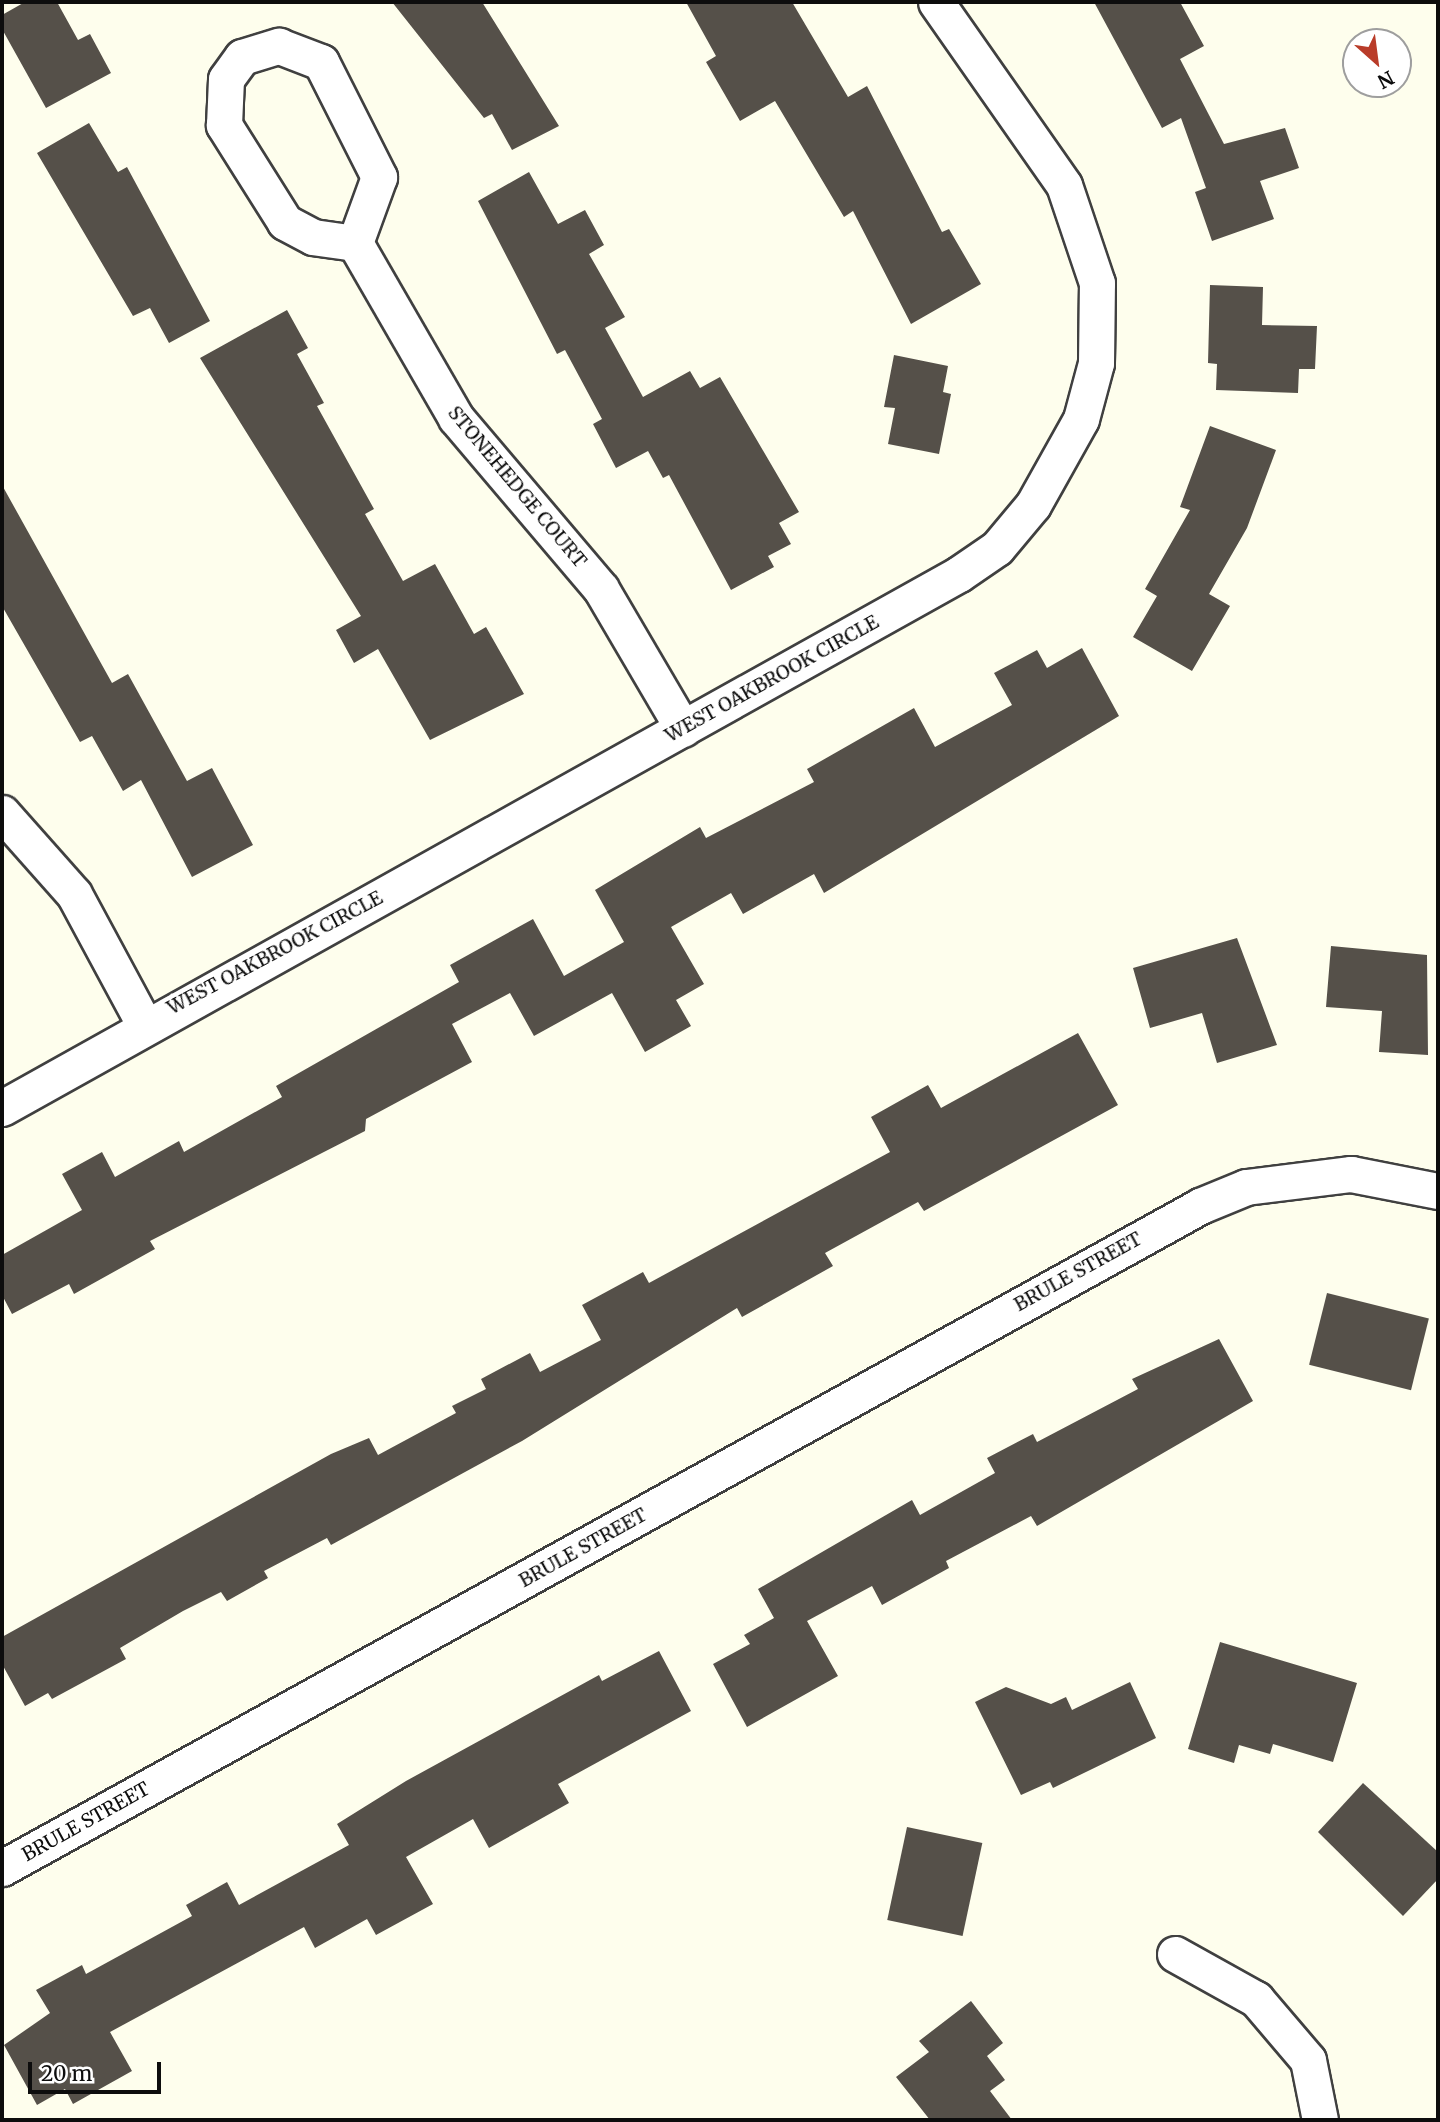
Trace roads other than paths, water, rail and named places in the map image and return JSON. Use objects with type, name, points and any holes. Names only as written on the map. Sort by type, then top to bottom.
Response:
[{"type":"street","name":"WEST OAKBROOK CIRCLE","points":[[2,1108],[144,1024],[683,729],[997,548],[1033,505],[1081,419],[1099,321],[1087,243],[1064,185],[1030,130],[936,2]]},
{"type":"street","points":[[279,46],[321,62],[379,177],[355,243],[313,237],[285,222],[225,125],[226,79],[242,57],[279,46]]},
{"type":"street","name":"STONEHEDGE COURT","points":[[355,243],[456,418],[601,589],[683,729]]},
{"type":"street","points":[[2,813],[74,894],[144,1024]]},
{"type":"street","name":"BRULE STREET","points":[[2,1868],[1163,1226],[1246,1187],[1290,1179],[1351,1174],[1438,1191]]},
{"type":"street","points":[[1175,1954],[1256,1999],[1308,2060],[1320,2120]]}]
